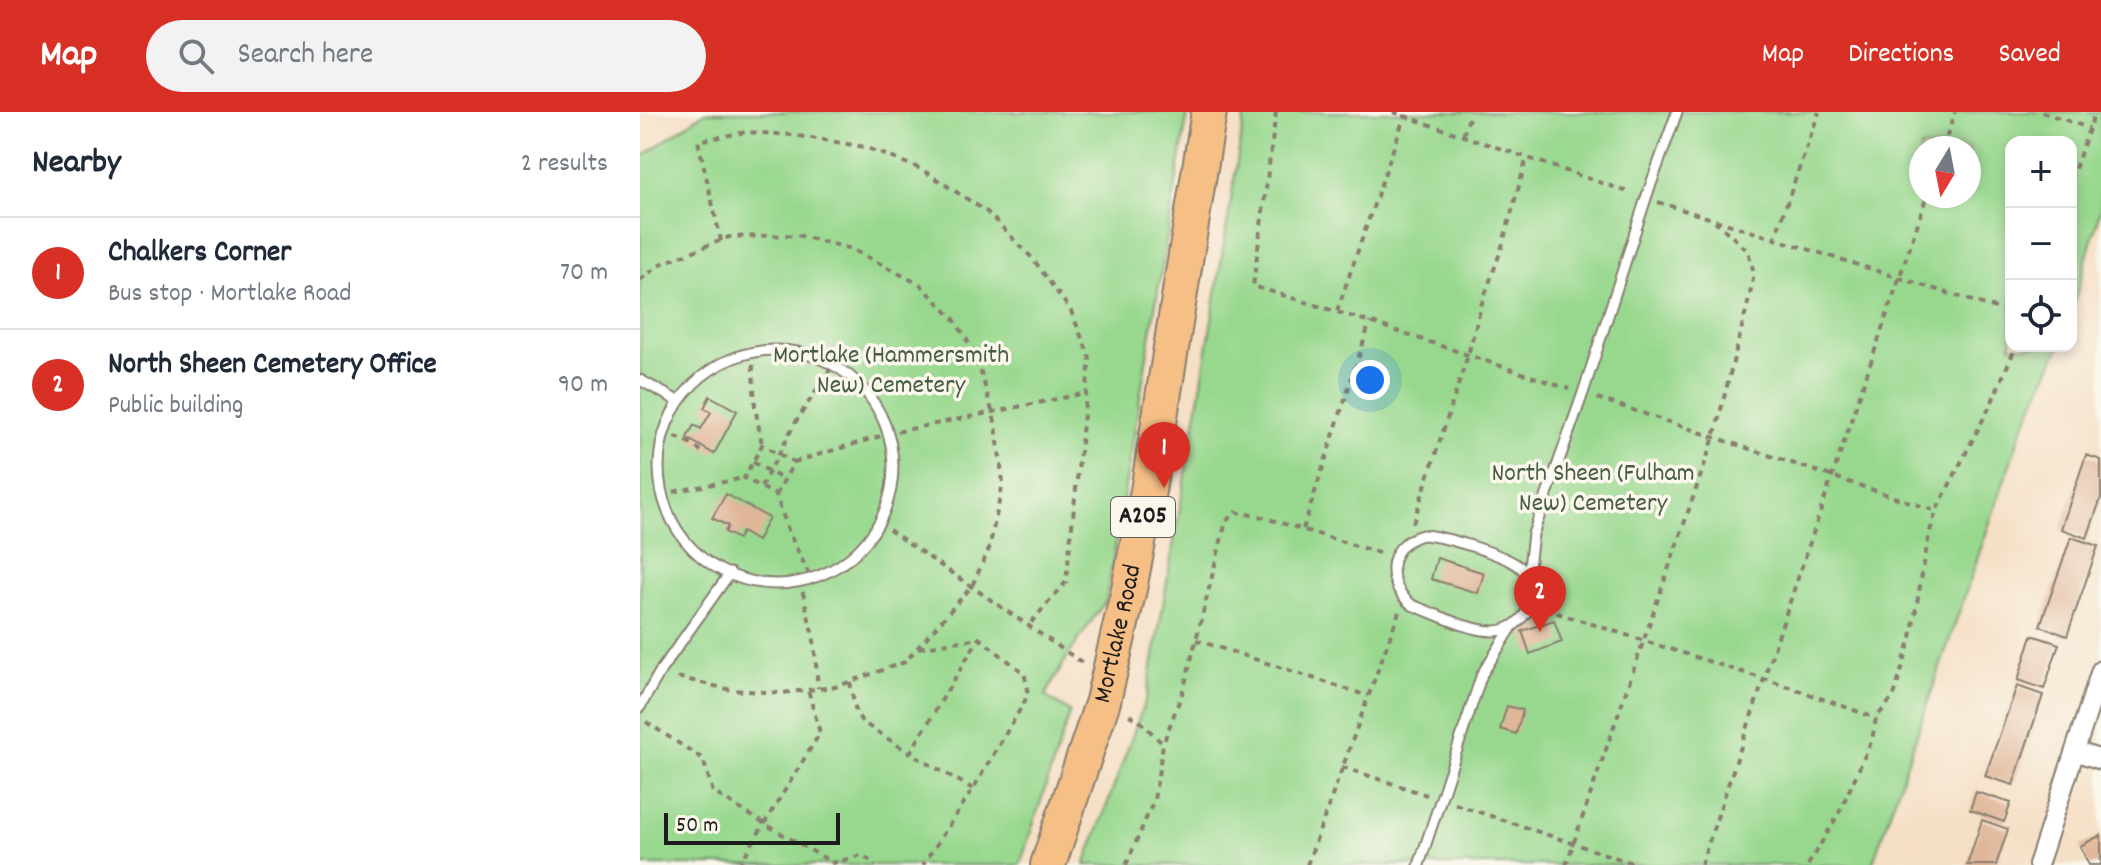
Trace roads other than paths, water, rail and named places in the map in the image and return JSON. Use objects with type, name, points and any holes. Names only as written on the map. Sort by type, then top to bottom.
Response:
[{"type":"highway","name":"Mortlake Road","points":[[1048,865],[1103,701],[1129,589],[1148,491],[1209,112]]},
{"type":"street","points":[[2038,865],[2101,670]]},
{"type":"street","points":[[2075,751],[2101,760]]},
{"type":"lane","points":[[1419,865],[1482,674],[1512,626],[1531,605],[1528,576],[1533,534],[1677,112]]},
{"type":"lane","points":[[768,350],[790,351],[833,365],[857,383],[891,433],[893,465],[889,495],[879,523],[861,547],[839,565],[806,579],[780,584],[744,580],[692,550],[676,529],[665,506],[659,480],[659,453],[664,432],[678,401],[696,381],[717,365],[742,355],[768,350]]},
{"type":"lane","points":[[640,380],[678,401]]},
{"type":"lane","points":[[1512,626],[1497,631],[1479,629],[1412,605],[1403,598],[1394,583],[1392,568],[1395,558],[1414,537],[1436,536],[1510,560],[1528,576]]},
{"type":"lane","points":[[640,707],[661,670],[730,573]]},
{"type":"place","name":"Chalkers Corner","points":[[1164,488]]},
{"type":"place","name":"North Sheen Cemetery Office","points":[[1540,632]]},
{"type":"park label","name":"Mortlake (Hammersmith New) Cemetery","points":[[891,371]]},
{"type":"park label","name":"North Sheen (Fulham New) Cemetery","points":[[1593,489]]}]
